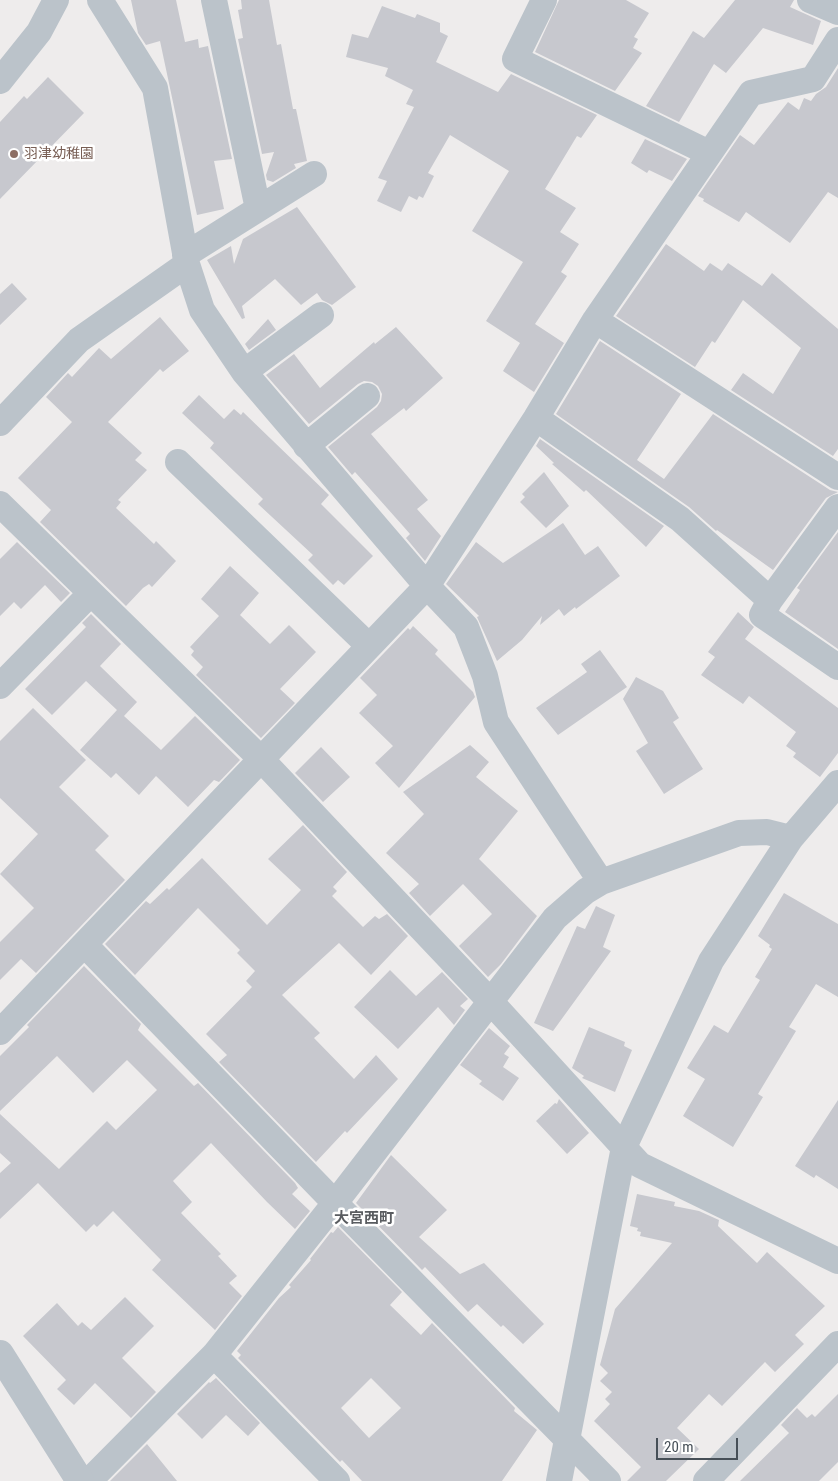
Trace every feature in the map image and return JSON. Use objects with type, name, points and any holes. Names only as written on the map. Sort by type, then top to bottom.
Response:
[{"type":"street","points":[[0,81],[39,32],[56,0]]},
{"type":"street","points":[[100,0],[155,88],[186,260],[202,310],[244,372],[427,586],[466,627],[485,676],[496,722],[601,882]]},
{"type":"street","points":[[214,0],[258,209]]},
{"type":"street","points":[[544,0],[515,59],[709,153]]},
{"type":"street","points":[[810,0],[838,12]]},
{"type":"street","points":[[0,1032],[86,945],[260,758],[427,586],[536,418],[595,320],[751,92],[813,79],[838,40]]},
{"type":"street","points":[[0,423],[79,340],[258,209],[314,174]]},
{"type":"street","points":[[244,372],[321,315]]},
{"type":"street","points":[[595,320],[838,477]]},
{"type":"street","points":[[306,446],[367,396]]},
{"type":"street","points":[[536,418],[680,519],[770,600]]},
{"type":"street","points":[[178,462],[369,646]]},
{"type":"street","points":[[0,504],[260,758],[490,1001],[640,1165],[838,1261]]},
{"type":"street","points":[[838,507],[770,600],[762,616],[838,667]]},
{"type":"street","points":[[0,686],[91,593]]},
{"type":"street","points":[[559,1481],[624,1147],[711,961],[791,838],[838,783]]},
{"type":"street","points":[[89,1481],[214,1354],[335,1204],[555,918],[586,891],[601,882],[739,833],[767,832],[791,838]]},
{"type":"street","points":[[86,945],[335,1204],[608,1481]]},
{"type":"street","points":[[706,1481],[838,1344]]},
{"type":"street","points":[[0,1354],[80,1481]]},
{"type":"street","points":[[214,1354],[337,1481]]},
{"type":"building","points":[[131,0],[176,0],[185,42],[198,39],[199,48],[208,46],[232,159],[214,161],[224,209],[197,215],[160,41],[146,45],[138,33]]},
{"type":"building","points":[[241,0],[269,0],[277,45],[281,44],[293,109],[296,109],[307,161],[294,164],[296,168],[273,182],[267,180],[266,175],[274,152],[262,154],[238,39],[243,38],[238,10],[242,9]]},
{"type":"building","points":[[559,0],[626,0],[649,13],[634,37],[638,39],[633,48],[642,53],[615,91],[535,52]]},
{"type":"building","points":[[735,0],[794,0],[790,7],[821,21],[813,45],[763,28],[726,73],[714,64],[679,122],[646,106],[693,31],[704,38]]},
{"type":"building","points":[[382,6],[415,18],[417,14],[440,23],[440,32],[448,36],[436,62],[498,92],[511,74],[597,115],[581,138],[577,136],[545,189],[576,208],[560,232],[579,244],[561,272],[567,276],[535,324],[564,343],[534,392],[503,371],[520,343],[486,321],[523,262],[472,231],[509,171],[450,135],[428,173],[434,176],[423,198],[419,196],[417,200],[409,196],[401,212],[377,201],[387,181],[378,178],[414,107],[406,104],[413,90],[385,76],[388,68],[346,57],[352,34],[368,38]]},
{"type":"building","points":[[838,68],[838,198],[828,192],[790,243],[746,212],[739,222],[703,201],[704,199],[698,196],[740,135],[754,145],[788,102],[799,110],[804,98],[811,101],[816,94],[826,87]]},
{"type":"building","points":[[48,77],[84,113],[0,199],[0,122],[24,96],[27,99]]},
{"type":"building","points":[[645,139],[687,159],[672,181],[649,170],[647,173],[631,163]]},
{"type":"building","points":[[297,207],[356,287],[332,305],[322,300],[317,293],[301,305],[275,279],[242,306],[245,318],[242,319],[207,260],[231,246],[234,264],[243,239]]},
{"type":"building","points":[[666,244],[704,271],[710,263],[722,271],[728,263],[762,286],[772,273],[838,329],[838,449],[833,456],[731,390],[743,373],[773,394],[801,348],[743,300],[715,343],[712,341],[695,367],[616,316]]},
{"type":"building","points":[[12,283],[27,299],[0,325],[0,294]]},
{"type":"building","points":[[160,317],[189,351],[163,372],[160,369],[108,422],[142,453],[135,460],[147,470],[118,500],[121,502],[116,508],[154,544],[156,541],[176,561],[152,587],[149,584],[143,588],[126,606],[40,522],[51,510],[18,478],[72,422],[46,397],[68,373],[72,377],[99,348],[111,359]]},
{"type":"building","points":[[268,319],[276,330],[249,350],[245,344]]},
{"type":"building","points":[[396,327],[443,378],[406,411],[404,408],[371,434],[428,500],[417,509],[441,536],[425,561],[406,538],[410,534],[355,472],[352,475],[328,447],[377,407],[381,401],[382,394],[378,386],[372,382],[364,381],[358,384],[309,424],[266,375],[294,354],[320,388],[374,342],[375,344]]},
{"type":"building","points":[[600,341],[681,394],[637,460],[664,479],[713,414],[830,490],[838,492],[826,498],[773,570],[716,531],[689,507],[556,414]]},
{"type":"building","points":[[199,395],[224,419],[234,409],[241,415],[243,412],[329,495],[321,504],[373,556],[344,585],[338,580],[333,585],[308,560],[313,555],[258,504],[263,499],[210,448],[214,443],[182,413]]},
{"type":"building","points":[[540,439],[664,526],[646,547],[586,490],[584,492],[552,464],[554,463],[536,446]]},
{"type":"building","points":[[544,472],[569,506],[546,528],[520,502],[525,497],[522,494]]},
{"type":"building","points":[[563,523],[585,555],[598,546],[620,576],[564,616],[559,609],[540,625],[542,616],[522,640],[497,661],[477,617],[479,616],[446,584],[476,542],[503,563]]},
{"type":"building","points":[[838,532],[838,649],[785,612],[800,590],[797,588]]},
{"type":"building","points":[[17,542],[70,593],[61,602],[45,585],[21,609],[14,602],[0,616],[0,559]]},
{"type":"building","points":[[230,566],[259,593],[240,615],[270,644],[289,625],[316,652],[280,689],[295,703],[261,738],[196,675],[203,667],[191,655],[194,651],[190,647],[219,616],[201,599]]},
{"type":"building","points":[[738,612],[754,627],[745,639],[838,708],[838,753],[820,777],[793,757],[796,753],[786,746],[796,732],[749,696],[743,704],[701,675],[715,657],[708,652]]},
{"type":"building","points":[[91,614],[121,644],[100,666],[137,702],[124,716],[161,750],[195,716],[240,760],[219,782],[214,780],[188,807],[156,776],[139,795],[116,773],[111,778],[80,750],[117,710],[86,681],[52,715],[25,689],[86,627],[82,623]]},
{"type":"building","points":[[413,626],[438,650],[435,654],[473,692],[475,697],[399,788],[375,763],[393,746],[359,713],[377,695],[360,678],[408,628],[410,630]]},
{"type":"building","points":[[600,650],[627,687],[558,735],[536,708],[587,672],[581,664]]},
{"type":"building","points":[[636,677],[663,691],[679,718],[673,722],[703,769],[664,794],[636,751],[648,743],[623,699]]},
{"type":"building","points":[[33,708],[86,760],[59,787],[109,836],[95,850],[125,880],[36,973],[21,959],[0,980],[0,942],[34,908],[0,874],[38,834],[0,798],[0,741]]},
{"type":"building","points":[[470,745],[489,762],[476,777],[518,811],[479,859],[537,916],[501,964],[488,977],[459,946],[492,914],[463,884],[430,916],[409,893],[419,884],[386,853],[424,814],[403,792]]},
{"type":"building","points":[[321,747],[350,777],[323,802],[295,773]]},
{"type":"building","points":[[303,825],[347,872],[333,887],[337,891],[332,896],[363,927],[375,916],[379,919],[387,914],[408,936],[371,975],[339,943],[282,995],[320,1033],[314,1038],[354,1079],[376,1055],[398,1079],[347,1133],[345,1131],[316,1162],[219,1062],[227,1055],[206,1034],[252,987],[246,981],[255,971],[237,953],[240,950],[198,908],[135,975],[105,944],[146,901],[150,904],[167,888],[169,890],[202,858],[267,925],[301,890],[268,859]]},
{"type":"building","points":[[784,893],[838,924],[838,997],[816,984],[789,1027],[796,1031],[758,1094],[763,1097],[733,1147],[683,1116],[705,1079],[687,1068],[714,1025],[728,1033],[760,980],[755,977],[772,949],[769,947],[770,945],[758,936]]},
{"type":"building","points":[[596,906],[615,915],[603,947],[611,951],[553,1031],[534,1023],[577,926],[585,929]]},
{"type":"building","points":[[84,966],[141,1024],[138,1030],[194,1086],[198,1083],[295,1183],[298,1188],[292,1194],[310,1211],[295,1229],[211,1143],[173,1181],[192,1202],[181,1213],[221,1254],[218,1256],[237,1276],[229,1283],[242,1296],[215,1330],[152,1270],[161,1260],[113,1211],[97,1227],[94,1224],[86,1232],[38,1183],[0,1219],[0,1173],[11,1163],[0,1153],[0,1114],[59,1169],[107,1121],[116,1130],[157,1090],[127,1060],[93,1093],[57,1056],[0,1111],[0,1056]]},
{"type":"building","points":[[390,970],[416,996],[442,972],[468,999],[460,1006],[465,1010],[454,1025],[438,1007],[398,1049],[354,1007]]},
{"type":"building","points":[[589,1027],[625,1042],[624,1046],[632,1050],[615,1092],[582,1078],[584,1076],[572,1068]]},
{"type":"building","points":[[489,1028],[510,1046],[504,1054],[509,1057],[503,1067],[519,1078],[503,1101],[479,1084],[482,1081],[460,1065]]},
{"type":"building","points":[[559,1099],[589,1133],[567,1154],[536,1121],[555,1103],[557,1104]]},
{"type":"building","points":[[838,1100],[838,1189],[816,1175],[814,1178],[795,1166]]},
{"type":"building","points":[[391,1155],[447,1210],[419,1237],[460,1274],[484,1263],[544,1324],[523,1344],[503,1325],[501,1327],[477,1304],[468,1312],[425,1267],[422,1270],[356,1203]]},
{"type":"building","points":[[637,1194],[675,1202],[674,1206],[699,1211],[719,1220],[718,1226],[757,1263],[767,1252],[825,1306],[795,1335],[804,1344],[775,1372],[765,1362],[722,1406],[709,1394],[677,1428],[699,1449],[666,1481],[627,1481],[641,1467],[594,1421],[610,1404],[605,1399],[612,1392],[600,1381],[608,1373],[600,1365],[615,1309],[672,1243],[640,1236],[641,1232],[637,1231],[638,1228],[630,1226]]},
{"type":"building","points":[[338,1227],[402,1292],[390,1305],[421,1335],[432,1323],[515,1408],[514,1411],[537,1430],[502,1481],[362,1481],[342,1460],[340,1462],[238,1358],[241,1355],[237,1351],[279,1298],[291,1287],[289,1285],[311,1260],[331,1232],[333,1233]],"holes":[[[371,1378],[401,1408],[369,1438],[341,1408]]]},
{"type":"building","points":[[125,1297],[154,1326],[122,1358],[156,1392],[131,1418],[95,1383],[74,1405],[57,1389],[66,1380],[23,1336],[57,1303],[78,1326],[82,1322],[91,1330]]},
{"type":"building","points":[[216,1378],[260,1423],[248,1436],[226,1415],[202,1439],[177,1414],[209,1382]]},
{"type":"building","points":[[838,1394],[838,1462],[819,1481],[740,1481],[789,1433],[781,1425],[797,1408],[807,1418],[812,1414],[815,1417]]},
{"type":"building","points":[[147,1444],[177,1481],[110,1481]]},
{"type":"place","name":"羽津幼稚園","points":[[14,154]]},
{"type":"district","name":"大宮西町","points":[[364,1219]]}]
